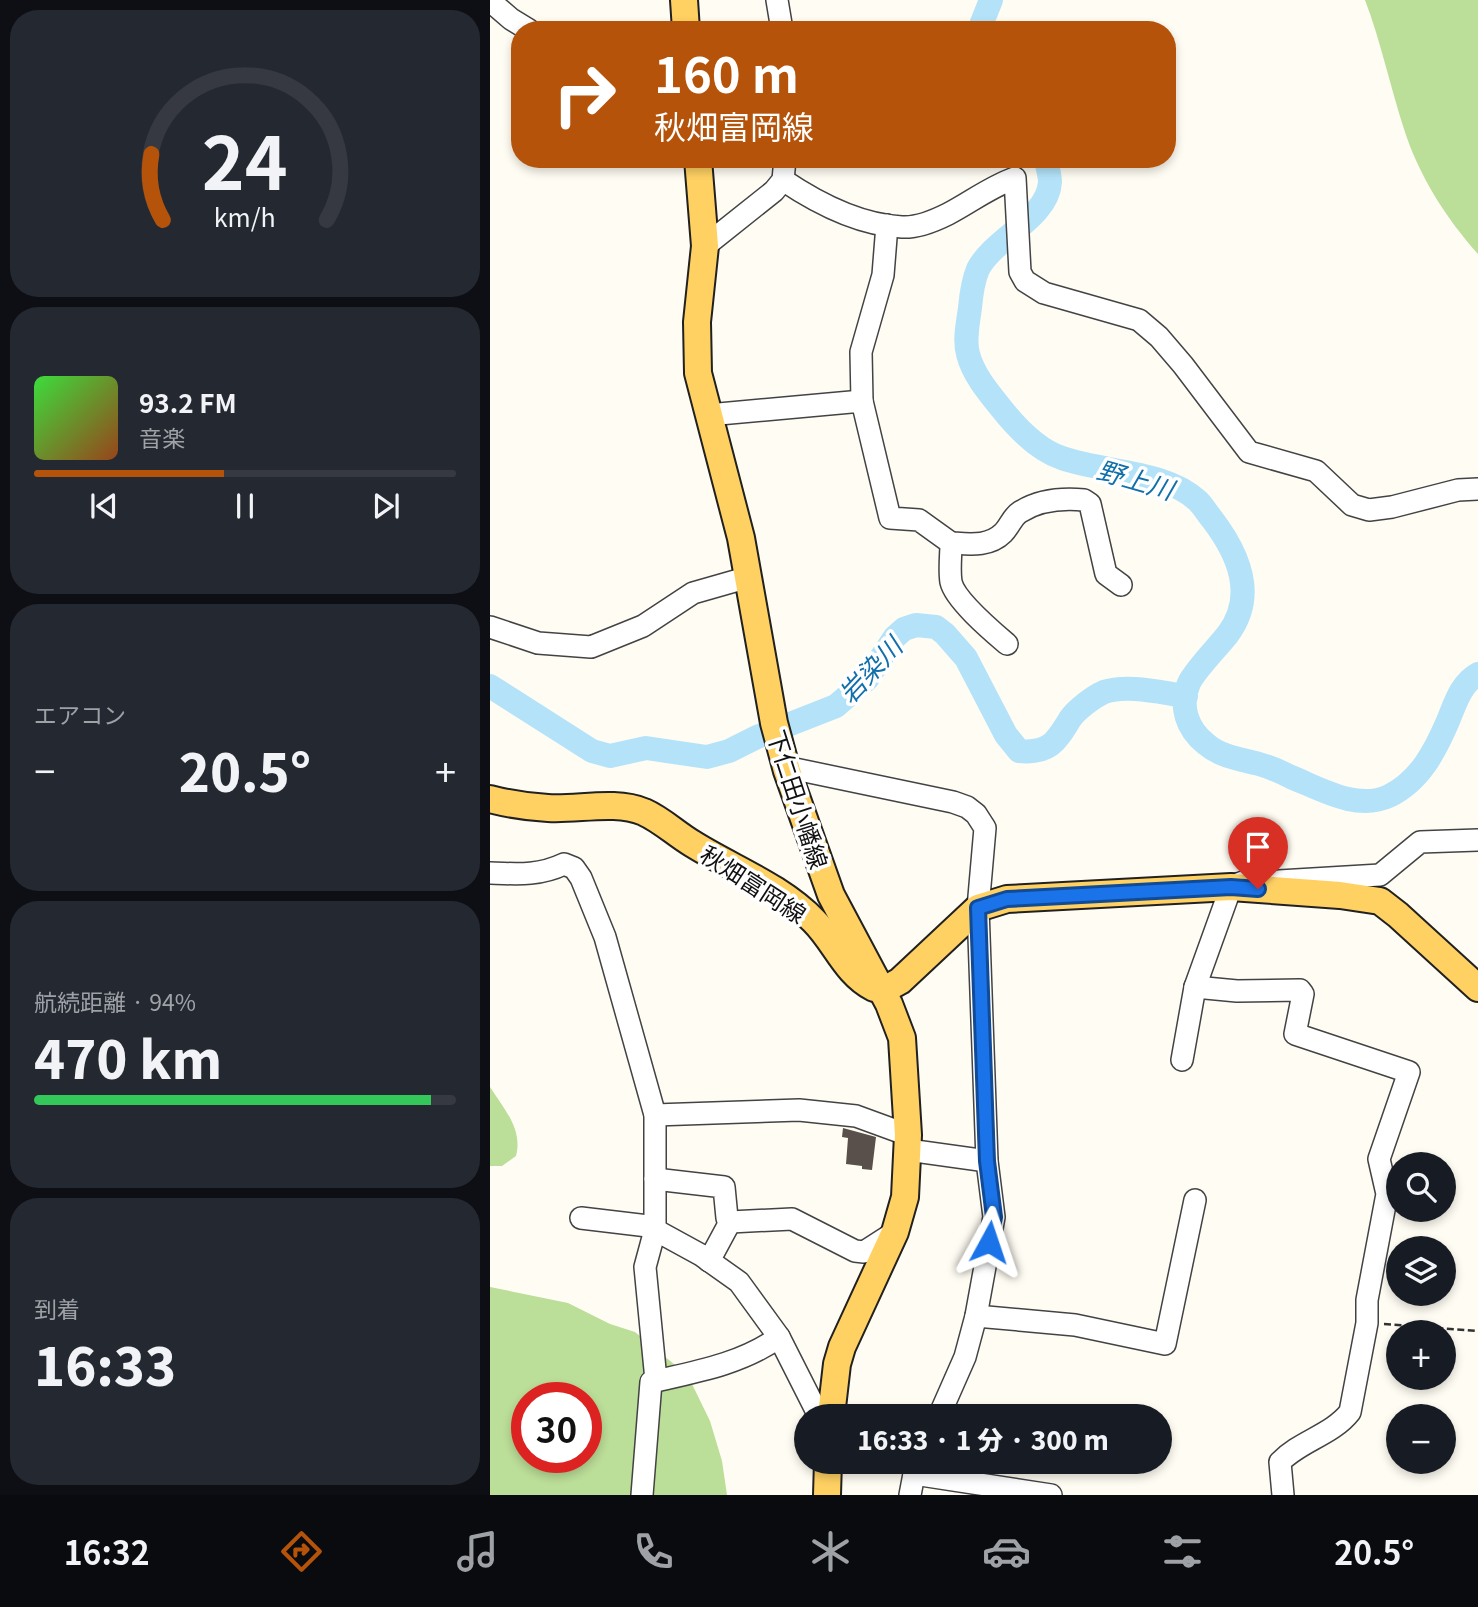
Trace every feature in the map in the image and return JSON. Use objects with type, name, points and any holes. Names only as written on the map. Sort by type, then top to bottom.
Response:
[{"type":"main road","points":[[684,0],[686,21]]},
{"type":"main road","name":"下仁田小幡線","points":[[699,168],[705,246],[696,346],[698,373],[741,538],[774,723],[784,762],[831,895],[897,1019],[902,1038],[908,1143],[905,1197],[895,1232],[842,1347],[837,1364],[832,1404]]},
{"type":"main road","name":"秋畑富岡線","points":[[490,799],[513,805],[549,808],[627,807],[643,812],[674,829],[690,843],[790,900],[815,922],[847,967],[871,987],[882,991]]},
{"type":"main road","points":[[882,991],[900,981],[978,908],[1007,899],[1231,887],[1340,895],[1380,901],[1478,988]]},
{"type":"main road","points":[[827,1495],[828,1474]]},
{"type":"street","points":[[777,0],[780,21]]},
{"type":"street","points":[[490,1],[514,21]]},
{"type":"street","points":[[705,246],[774,191],[784,170],[801,192],[837,210],[905,228],[948,214],[997,185],[1015,178],[1020,272],[1025,281],[1044,293],[1139,320],[1159,337],[1183,365],[1249,453],[1316,471],[1352,505],[1369,510],[1392,507],[1458,490],[1478,489]]},
{"type":"street","points":[[887,225],[883,275],[861,352],[862,401],[890,518],[919,520],[951,543],[974,545],[992,540],[1004,532],[1018,513],[1044,501],[1084,500],[1090,504],[1106,574],[1121,585]]},
{"type":"street","points":[[708,415],[862,401]]},
{"type":"street","points":[[951,543],[951,582],[955,592],[984,625],[1007,644]]},
{"type":"street","points":[[490,627],[538,643],[591,647],[643,626],[693,593],[749,578]]},
{"type":"street","points":[[784,762],[795,769],[967,807],[976,814],[985,828],[978,908],[987,1161],[994,1217],[976,1316],[965,1357],[944,1404]]},
{"type":"street","points":[[1182,1060],[1195,987],[1231,887],[1239,883],[1380,875],[1420,842],[1478,840]]},
{"type":"street","points":[[490,873],[548,872],[564,864],[574,868],[581,878],[605,937],[655,1115],[655,1230],[645,1267],[656,1380]]},
{"type":"street","points":[[1195,987],[1237,991],[1300,990],[1303,994],[1295,1034],[1409,1072],[1379,1159],[1387,1194],[1350,1412],[1342,1423],[1291,1451],[1280,1462],[1283,1495]]},
{"type":"street","points":[[655,1115],[799,1110],[856,1116],[908,1143],[987,1161]]},
{"type":"street","points":[[655,1179],[724,1187],[727,1218],[730,1222]]},
{"type":"street","points":[[976,1316],[1075,1325],[1165,1344],[1195,1200]]},
{"type":"street","points":[[581,1218],[648,1226],[709,1261],[739,1282],[779,1337],[813,1404]]},
{"type":"street","points":[[730,1222],[792,1219],[855,1251],[864,1252],[895,1232]]},
{"type":"street","points":[[709,1261],[730,1222]]},
{"type":"street","points":[[642,1495],[651,1382],[714,1368],[766,1347],[779,1337]]},
{"type":"street","points":[[915,1477],[1051,1495]]},
{"type":"path","points":[[1367,1323],[1478,1331]]},
{"type":"green space","points":[[1365,0],[1478,0],[1478,254],[1444,211],[1417,163]]},
{"type":"green space","points":[[490,1087],[511,1120],[517,1137],[516,1156],[502,1166],[490,1166]]},
{"type":"green space","points":[[490,1287],[568,1303],[610,1324],[635,1332],[675,1365],[691,1382],[710,1421],[722,1461],[727,1495],[490,1495]]},
{"type":"building","points":[[843,1128],[876,1137],[872,1170],[846,1164],[848,1138],[842,1137]]},
{"type":"waterway","name":"野上川","points":[[983,21],[991,0]]},
{"type":"waterway","name":"野上川","points":[[1048,168],[1050,182],[1047,195],[1040,206],[996,247],[978,269],[967,325],[968,354],[977,376],[991,396],[1013,423],[1036,444],[1062,458],[1079,463],[1169,483],[1198,501],[1230,546],[1241,575],[1243,589],[1237,619],[1196,672],[1186,692],[1187,716],[1199,738],[1225,755],[1267,767],[1339,797],[1377,800],[1400,790],[1418,774],[1438,743],[1463,688],[1478,674]]},
{"type":"waterway","name":"岩染川","points":[[490,686],[592,751],[610,756],[646,748],[707,757],[729,751],[836,706],[867,679],[895,637],[904,629],[916,625],[936,627],[966,658],[1006,735],[1019,751],[1038,750],[1051,745],[1076,712],[1104,692],[1134,689],[1186,696]]},
{"type":"route","points":[[989,1242],[994,1217],[987,1161],[978,908],[1007,899],[1231,887],[1258,889]]}]
